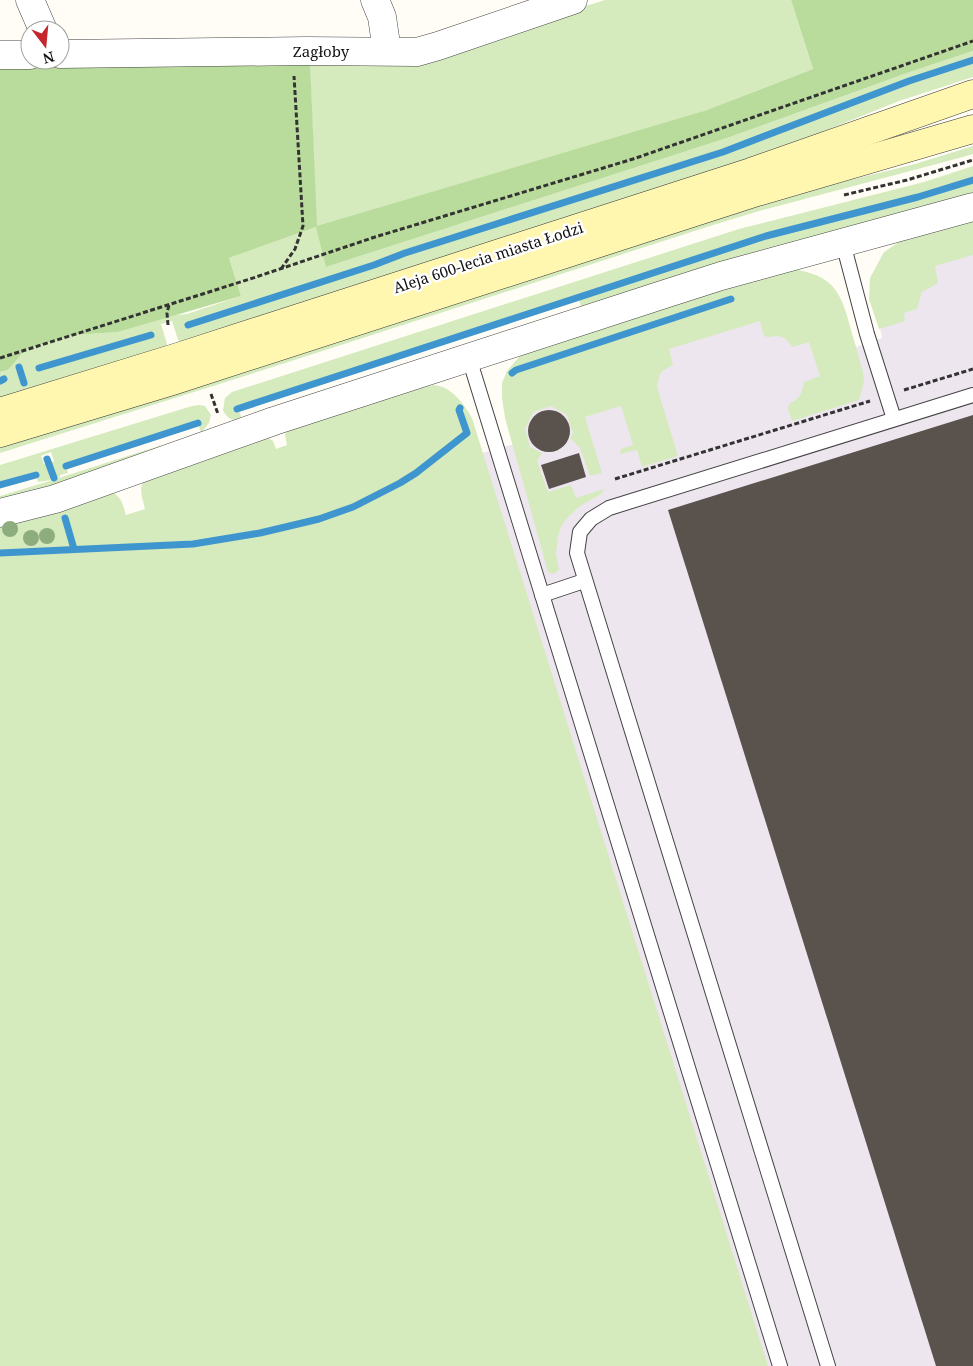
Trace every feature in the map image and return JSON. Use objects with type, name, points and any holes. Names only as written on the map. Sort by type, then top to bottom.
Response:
[{"type":"main road","name":"Aleja 600-lecia miasta Łodzi","points":[[0,412],[178,357],[751,172],[973,94]]},
{"type":"main road","name":"Aleja 600-lecia miasta Łodzi","points":[[0,433],[172,381],[758,192],[973,129]]},
{"type":"street","points":[[30,0],[39,20]]},
{"type":"street","points":[[375,0],[382,17],[387,51]]},
{"type":"street","name":"Zagłoby","points":[[70,54],[292,51],[417,52],[573,0]]},
{"type":"street","points":[[0,55],[20,55]]},
{"type":"street","points":[[0,513],[55,498],[208,443],[721,276],[973,207]]},
{"type":"lane","points":[[843,243],[894,419]]},
{"type":"lane","points":[[469,358],[780,1366]]},
{"type":"lane","points":[[828,1366],[584,581],[577,553],[580,532],[591,519],[609,508],[973,394]]},
{"type":"lane","points":[[542,595],[584,581]]},
{"type":"path","points":[[0,358],[375,237],[633,159],[973,41]]},
{"type":"path","points":[[280,269],[296,249],[303,226],[292,51]]},
{"type":"path","points":[[168,325],[167,313],[169,305]]},
{"type":"path","points":[[615,479],[973,369]]},
{"type":"shaded area","points":[[973,227],[973,1366],[752,1366],[468,457],[521,442],[507,387],[765,282],[853,337],[856,347],[882,338],[880,327],[889,278]]},
{"type":"green space","points":[[605,0],[791,0],[813,69],[704,111],[326,267],[727,138],[973,51],[973,77],[899,101],[757,158],[186,344],[178,340],[172,321],[161,324],[167,344],[164,351],[0,402],[0,372],[8,370],[26,349],[74,335],[118,332],[175,315],[187,314],[241,296],[229,258],[316,227],[310,61],[496,34]]},
{"type":"green space","points":[[791,0],[973,0],[973,51],[727,138],[326,267],[316,227],[229,258],[241,296],[118,332],[74,335],[26,349],[8,370],[0,372],[0,66],[20,66],[20,70],[70,70],[70,65],[310,61],[317,226],[704,111],[813,69]]},
{"type":"green space","points":[[973,146],[973,154],[713,225],[0,453],[0,445],[682,228],[822,187],[915,164]]},
{"type":"green space","points":[[973,166],[973,196],[582,309],[577,295],[238,407],[242,420],[231,419],[226,416],[223,410],[225,398],[232,392],[739,229],[924,182]]},
{"type":"green space","points":[[973,219],[973,255],[935,266],[938,283],[922,292],[917,309],[904,313],[905,321],[879,329],[869,299],[870,278],[884,252],[899,242]]},
{"type":"green space","points":[[798,270],[811,273],[829,283],[840,298],[848,318],[863,372],[864,382],[859,400],[792,421],[788,409],[789,404],[800,396],[804,382],[820,376],[809,342],[793,347],[784,338],[764,336],[760,321],[669,349],[673,365],[660,374],[657,387],[678,456],[642,467],[637,450],[620,454],[621,449],[633,445],[621,406],[585,417],[602,473],[590,476],[580,448],[570,438],[573,433],[567,415],[551,406],[533,412],[525,429],[530,447],[542,453],[537,461],[548,492],[571,485],[576,498],[604,489],[601,494],[580,506],[562,525],[558,536],[556,554],[559,570],[553,574],[548,572],[505,418],[502,383],[507,371],[519,357],[531,350],[783,271]]},
{"type":"green space","points":[[434,385],[451,392],[472,418],[768,1366],[0,1366],[0,526],[113,493],[120,499],[126,515],[145,509],[141,490],[144,480],[188,463],[268,438],[273,441],[276,449],[287,445],[285,435],[287,431],[412,389]]},
{"type":"green space","points":[[199,405],[205,406],[211,415],[209,423],[201,433],[197,420],[65,464],[68,473],[56,478],[51,462],[54,461],[51,452],[41,456],[44,464],[46,464],[51,480],[38,482],[35,472],[0,483],[0,465]]},
{"type":"green space","points":[[162,445],[71,480],[0,499],[0,496]]},
{"type":"building","points":[[553,410],[561,413],[567,419],[570,431],[567,443],[561,449],[545,452],[537,449],[531,443],[528,427],[531,419],[537,413]]},
{"type":"building","points":[[973,415],[973,1366],[936,1366],[668,510]]},
{"type":"building","points":[[579,453],[586,477],[549,489],[541,465]]},
{"type":"waterway","points":[[188,325],[374,265],[405,253],[723,152],[909,81],[973,60]]},
{"type":"waterway","points":[[237,409],[766,236],[918,197],[973,180]]},
{"type":"waterway","points":[[512,373],[516,370],[731,299]]},
{"type":"waterway","points":[[39,368],[151,335]]},
{"type":"waterway","points":[[19,367],[24,383]]},
{"type":"waterway","points":[[0,381],[4,379]]},
{"type":"waterway","points":[[0,553],[193,544],[260,533],[319,519],[353,507],[400,483],[416,473],[467,433],[459,410],[460,408]]},
{"type":"waterway","points":[[66,466],[198,423]]},
{"type":"waterway","points":[[47,459],[54,478]]},
{"type":"waterway","points":[[0,485],[36,475]]},
{"type":"waterway","points":[[65,518],[74,549]]}]
